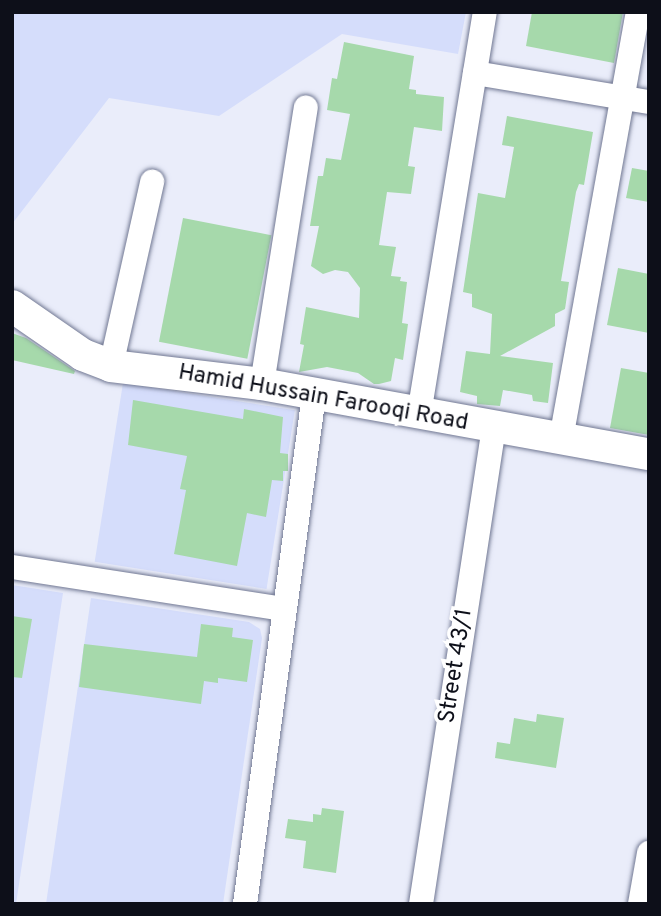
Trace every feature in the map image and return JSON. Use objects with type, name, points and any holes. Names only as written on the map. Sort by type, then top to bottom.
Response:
[{"type":"street","points":[[419,414],[485,12]]},
{"type":"street","points":[[561,439],[638,12]]},
{"type":"street","points":[[475,73],[649,102]]},
{"type":"street","points":[[262,384],[306,107]]},
{"type":"street","points":[[110,366],[152,182]]},
{"type":"street","name":"Hamid Hussain Farooqi Road","points":[[12,306],[83,355],[110,366],[262,384],[649,454]]},
{"type":"street","points":[[245,904],[314,395]]},
{"type":"street","name":"Street 43/1","points":[[421,904],[494,428]]},
{"type":"street","points":[[12,567],[284,609]]},
{"type":"street","points":[[640,904],[649,853]]},
{"type":"shaded area","points":[[12,12],[466,12],[458,54],[342,34],[219,116],[109,98],[12,224]]},
{"type":"shaded area","points":[[123,383],[295,410],[267,589],[95,562]]},
{"type":"shaded area","points":[[12,585],[63,593],[16,904],[12,904]]},
{"type":"shaded area","points":[[91,598],[249,622],[260,629],[262,638],[223,904],[46,904]]},
{"type":"building","points":[[532,12],[623,12],[614,63],[526,46]]},
{"type":"building","points":[[344,42],[414,56],[409,89],[416,90],[416,94],[444,97],[442,131],[414,127],[408,166],[415,167],[411,194],[387,192],[379,245],[396,247],[391,276],[401,277],[400,281],[407,282],[402,323],[408,324],[403,360],[395,358],[391,381],[379,384],[374,384],[358,373],[327,367],[299,372],[306,307],[359,318],[360,288],[348,272],[335,270],[323,274],[311,266],[319,226],[310,226],[318,176],[323,176],[326,158],[341,160],[350,114],[327,110],[332,78],[337,79]]},
{"type":"building","points":[[507,116],[593,132],[584,185],[579,184],[576,192],[561,281],[569,282],[565,309],[555,314],[555,326],[500,356],[553,363],[548,403],[533,401],[532,395],[503,390],[500,406],[477,404],[477,396],[460,392],[466,351],[490,354],[492,314],[472,307],[472,294],[463,292],[478,193],[505,198],[514,147],[502,145]]},
{"type":"building","points":[[632,168],[649,171],[649,202],[626,198]]},
{"type":"building","points":[[183,218],[271,235],[247,359],[159,342]]},
{"type":"building","points":[[618,268],[649,274],[649,333],[607,325]]},
{"type":"building","points":[[12,333],[26,338],[75,371],[74,374],[12,360]]},
{"type":"building","points":[[621,368],[649,373],[649,435],[610,428]]},
{"type":"building","points":[[133,400],[243,419],[244,409],[283,417],[280,453],[288,454],[288,471],[283,471],[283,481],[272,480],[266,517],[247,513],[237,566],[174,554],[186,490],[180,489],[187,456],[128,445]]},
{"type":"building","points":[[12,616],[32,619],[22,678],[12,677]]},
{"type":"building","points":[[201,624],[233,628],[232,637],[253,640],[247,682],[218,678],[218,683],[204,681],[201,704],[79,687],[84,644],[197,657]]},
{"type":"building","points":[[537,714],[564,718],[556,768],[495,758],[497,742],[510,744],[514,718],[536,722]]},
{"type":"building","points":[[322,808],[344,811],[336,873],[303,868],[306,841],[285,838],[288,819],[313,822],[313,814],[321,815]]}]
